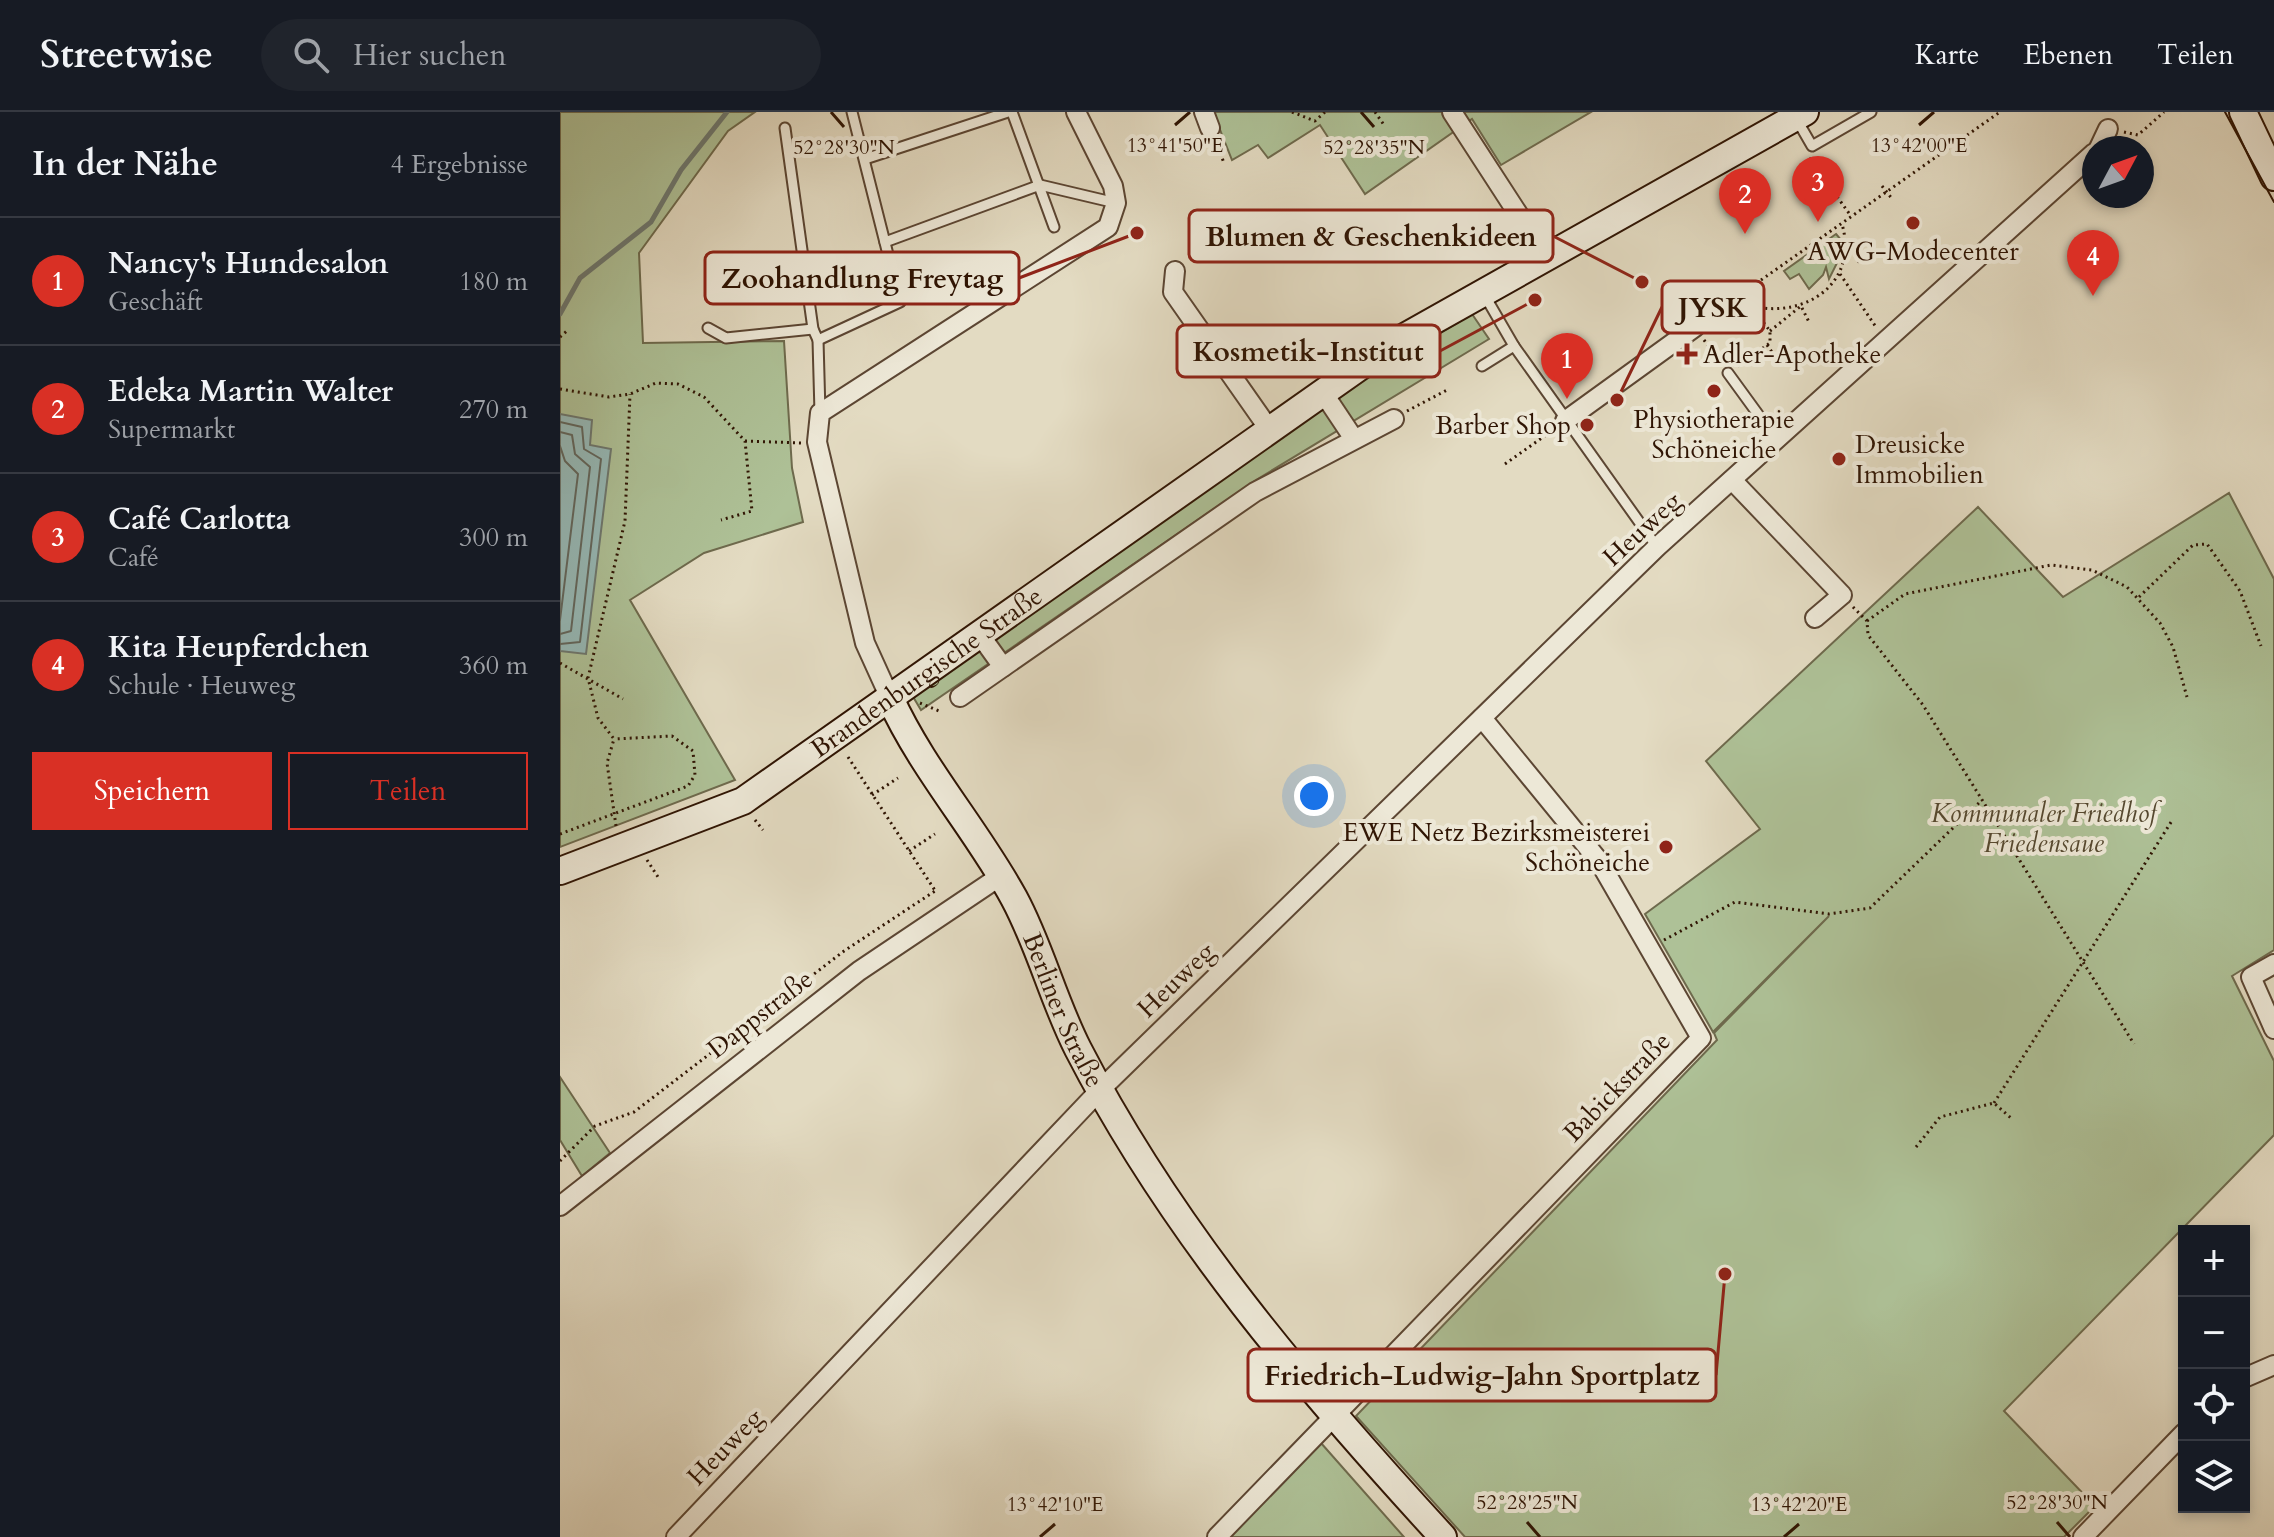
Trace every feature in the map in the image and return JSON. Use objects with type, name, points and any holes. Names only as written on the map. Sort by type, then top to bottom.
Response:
[{"type":"street","points":[[820,413],[1108,227],[1116,203],[1113,186],[1076,112]]},
{"type":"street","points":[[1452,112],[1546,257]]},
{"type":"street","points":[[2243,112],[2274,177]]},
{"type":"street","name":"Brandenburgische Straße","points":[[560,871],[743,801],[902,699],[980,635],[1392,344],[1800,115]]},
{"type":"street","points":[[2105,136],[2108,129]]},
{"type":"street","name":"Heuweg","points":[[676,1537],[1101,1089],[1657,547],[2082,164]]},
{"type":"street","points":[[1175,271],[1173,292],[1269,429]]},
{"type":"street","points":[[1565,421],[1695,327]]},
{"type":"street","points":[[1322,391],[1354,439]]},
{"type":"street","name":"Berliner Straße","points":[[820,413],[817,442],[865,643],[902,699],[903,726],[1002,875],[1022,912],[1077,1047],[1152,1175],[1283,1357],[1333,1417],[1443,1537]]},
{"type":"street","points":[[960,697],[1255,492],[1394,419]]},
{"type":"street","points":[[1732,480],[1842,595],[1815,618]]},
{"type":"street","points":[[980,635],[1003,667]]},
{"type":"street","name":"Babickstraße","points":[[1333,1417],[1701,1038],[1599,861],[1482,718]]},
{"type":"street","name":"Dappstraße","points":[[560,1206],[859,971],[1002,875]]},
{"type":"street","points":[[2274,964],[2251,977],[2274,1029]]},
{"type":"street","points":[[2250,1376],[2271,1371]]},
{"type":"street","points":[[1217,1537],[1333,1417]]},
{"type":"street","points":[[2083,1537],[2178,1439]]},
{"type":"lane","points":[[818,340],[900,302],[852,112]]},
{"type":"lane","points":[[865,159],[1010,112],[1054,227]]},
{"type":"lane","points":[[1800,115],[1812,146],[1871,112]]},
{"type":"lane","points":[[785,128],[813,329],[818,340],[820,413]]},
{"type":"lane","points":[[885,242],[1040,185],[1116,203]]},
{"type":"lane","points":[[1483,293],[1514,346],[1565,421],[1657,547]]},
{"type":"lane","points":[[708,328],[726,338],[813,329]]},
{"type":"lane","points":[[1482,366],[1514,346]]},
{"type":"lane","points":[[1728,373],[1776,439]]},
{"type":"path","points":[[1292,112],[1315,121],[1325,112]]},
{"type":"path","points":[[1375,112],[1384,125]]},
{"type":"path","points":[[1695,327],[2000,112]]},
{"type":"path","points":[[2108,129],[2138,135],[2164,112]]},
{"type":"path","points":[[1805,153],[1851,216]]},
{"type":"path","points":[[1817,193],[1829,184]]},
{"type":"path","points":[[1882,186],[1893,200]]},
{"type":"path","points":[[1842,223],[1848,246],[1861,265]]},
{"type":"path","points":[[1728,373],[1767,345],[1770,331],[1830,287],[1840,273],[1848,246]]},
{"type":"path","points":[[1840,273],[1885,340]]},
{"type":"path","points":[[1741,294],[1770,331]]},
{"type":"path","points":[[1751,306],[1776,310],[1801,306]]},
{"type":"path","points":[[1801,306],[1810,324]]},
{"type":"path","points":[[560,337],[568,330]]},
{"type":"path","points":[[1767,345],[1781,365],[1786,362]]},
{"type":"path","points":[[560,389],[609,397],[630,394],[656,383],[678,384],[704,397],[745,441],[752,511],[721,520]]},
{"type":"path","points":[[1394,419],[1449,389]]},
{"type":"path","points":[[614,739],[598,718],[588,678],[625,521],[630,394]]},
{"type":"path","points":[[1505,464],[1565,421]]},
{"type":"path","points":[[745,441],[817,442]]},
{"type":"path","points":[[2139,597],[2193,545],[2207,544],[2240,591],[2261,646]]},
{"type":"path","points":[[1867,621],[1905,594],[2051,565],[2092,570],[2139,597],[2173,647],[2187,697]]},
{"type":"path","points":[[1842,595],[1867,621],[1868,635],[1923,705],[2134,1044]]},
{"type":"path","points":[[560,663],[623,699]]},
{"type":"path","points":[[902,699],[939,711]]},
{"type":"path","points":[[560,834],[688,786],[695,775],[693,751],[672,736],[614,739]]},
{"type":"path","points":[[614,739],[607,763],[617,828]]},
{"type":"path","points":[[848,757],[949,912]]},
{"type":"path","points":[[872,795],[898,778]]},
{"type":"path","points":[[1649,947],[1735,902],[1829,914],[1870,908],[1982,800]]},
{"type":"path","points":[[1916,1147],[1940,1117],[1994,1103],[2173,819]]},
{"type":"path","points":[[755,820],[763,830]]},
{"type":"path","points":[[909,851],[935,834]]},
{"type":"path","points":[[650,866],[658,877]]},
{"type":"path","points":[[560,1161],[595,1126],[634,1112],[844,951],[935,891]]},
{"type":"path","points":[[1994,1103],[2012,1119]]},
{"type":"green space","points":[[560,112],[755,112],[728,131],[639,253],[643,343],[784,341],[792,468],[803,522],[704,553],[630,600],[735,780],[560,847]]},
{"type":"green space","points":[[1213,112],[1591,112],[1501,165],[1472,119],[1365,194],[1320,125],[1268,158],[1258,145],[1232,160]]},
{"type":"green space","points":[[1836,234],[1842,241],[1839,259],[1829,279],[1826,267],[1823,275],[1809,289],[1799,274],[1790,279],[1784,271]]},
{"type":"green space","points":[[1472,314],[1489,339],[1256,480],[921,710],[912,695],[1277,432]]},
{"type":"green space","name":"Kommunaler Friedhof Friedensaue","points":[[2229,493],[2274,579],[2274,950],[2232,976],[2274,1061],[2274,1135],[2186,1225],[2178,1225],[2178,1233],[2004,1411],[2095,1506],[2064,1537],[1465,1537],[1356,1416],[1717,1040],[1714,1033],[1829,916],[1713,1032],[1645,914],[1760,829],[1706,761],[1978,507],[2063,597]]},
{"type":"green space","points":[[560,1077],[610,1153],[582,1176],[560,1140]]},
{"type":"green space","points":[[1321,1443],[1404,1537],[1230,1537]]},
{"type":"water","points":[[560,414],[592,420],[590,445],[611,449],[586,654],[560,651]]},
{"type":"waterway","points":[[560,314],[580,278],[651,222],[681,170],[727,112]]},
{"type":"tram line","points":[[2225,112],[2274,202]]},
{"type":"place","name":"Café Carlotta","points":[[1818,222]]},
{"type":"place","name":"AWG-Modecenter","points":[[1913,223]]},
{"type":"place","name":"Zoohandlung Freytag","points":[[1137,233]]},
{"type":"place","name":"Edeka Martin Walter","points":[[1745,234]]},
{"type":"place","name":"Blumen & Geschenkideen","points":[[1642,282]]},
{"type":"place","name":"Kita Heupferdchen","points":[[2093,296]]},
{"type":"place","name":"Kosmetik-Institut","points":[[1535,300]]},
{"type":"place","name":"Adler-Apotheke","points":[[1687,354]]},
{"type":"place","name":"Physiotherapie Schöneiche","points":[[1714,391]]},
{"type":"place","name":"Nancy's Hundesalon","points":[[1567,399]]},
{"type":"place","name":"JYSK","points":[[1617,400]]},
{"type":"place","name":"Barber Shop","points":[[1587,425]]},
{"type":"place","name":"Dreusicke Immobilien","points":[[1839,459]]},
{"type":"place","name":"EWE Netz Bezirksmeisterei Schöneiche","points":[[1666,847]]},
{"type":"place","name":"Friedrich-Ludwig-Jahn Sportplatz","points":[[1725,1274]]}]
